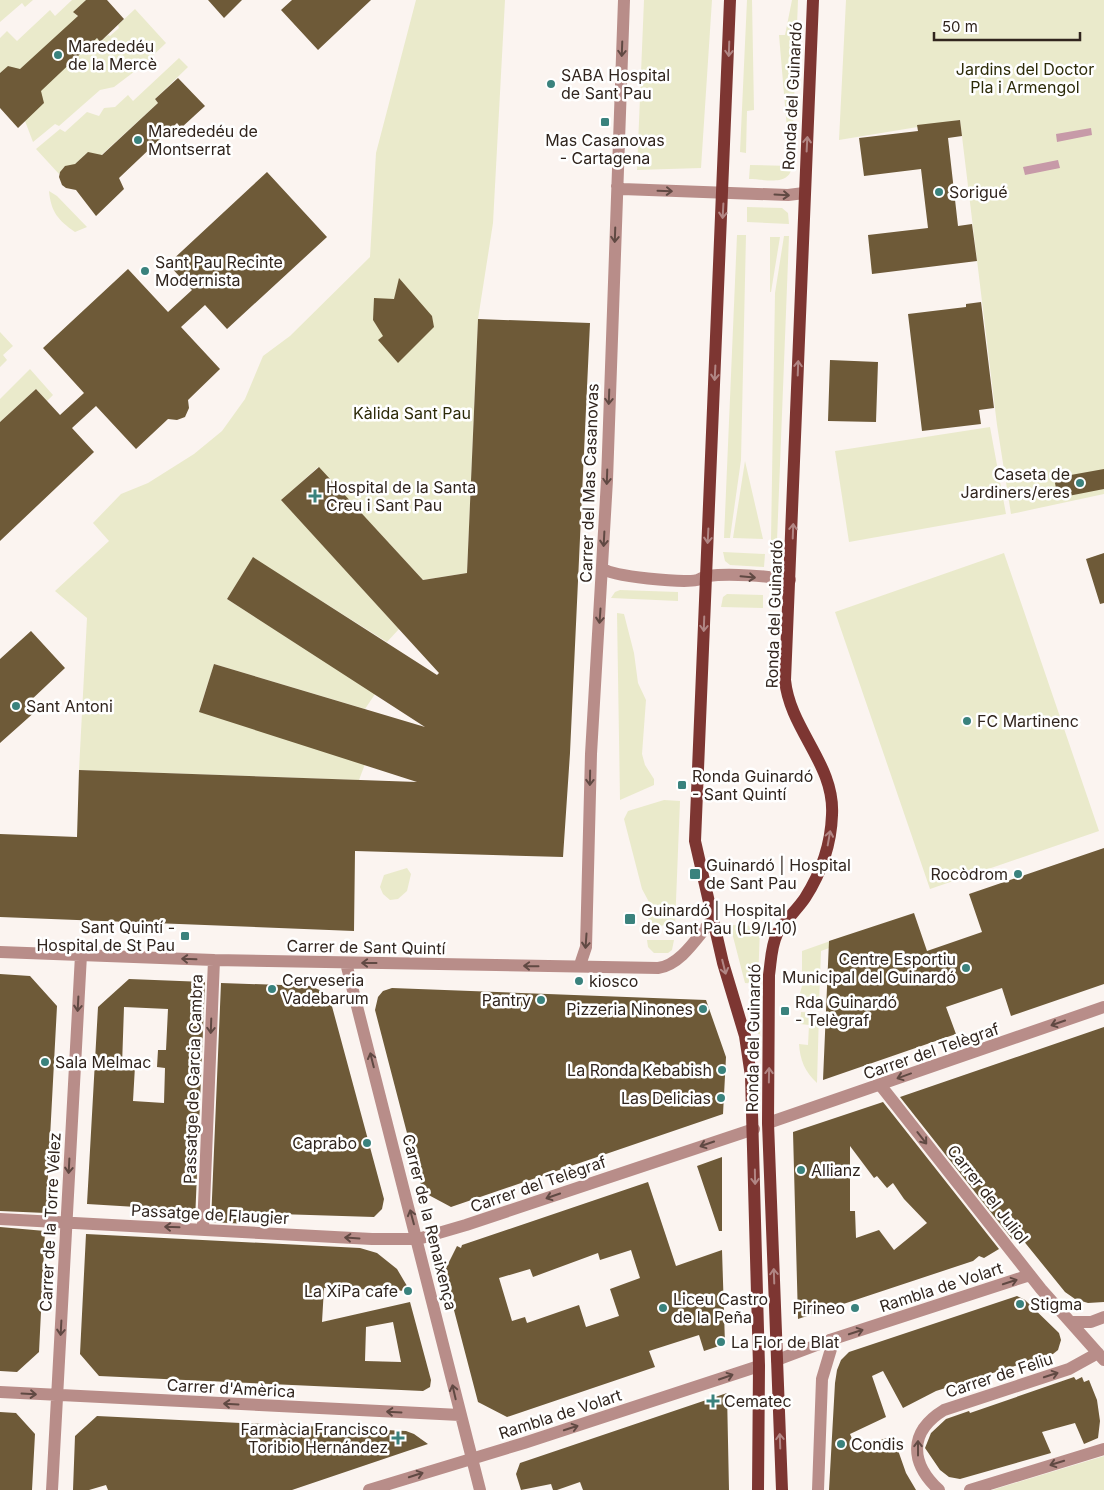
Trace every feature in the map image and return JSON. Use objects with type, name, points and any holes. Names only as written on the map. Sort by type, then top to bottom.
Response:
[{"type":"main road","name":"Ronda del Guinardó","points":[[730,0],[724,192],[695,841],[730,994],[748,1051],[754,1129],[759,1366],[758,1490]]},
{"type":"main road","name":"Ronda del Guinardó","points":[[782,1490],[768,1123],[771,954],[778,933],[806,897],[822,864],[830,840],[832,814],[830,786],[820,759],[793,714],[787,697],[785,680],[813,0]]},
{"type":"main road","points":[[754,1129],[768,1123]]},
{"type":"main road","points":[[759,1366],[777,1360]]},
{"type":"street","name":"Carrer del Mas Casanovas","points":[[580,965],[586,947],[590,754],[602,568],[624,0]]},
{"type":"street","points":[[617,186],[622,189],[724,192]]},
{"type":"street","name":"Ronda del Guinardó","points":[[724,192],[788,195],[804,193]]},
{"type":"street","points":[[602,568],[607,572],[620,576],[696,580],[706,576],[790,580]]},
{"type":"street","name":"Carrer de Sant Quintí","points":[[0,952],[346,963],[665,967],[675,961],[712,920]]},
{"type":"street","name":"Carrer de la Torre Vélez","points":[[52,1490],[80,955]]},
{"type":"street","name":"Passatge de Garcia Cambra","points":[[203,1229],[214,960]]},
{"type":"street","name":"Carrer de la Renaixença","points":[[346,963],[418,1239],[480,1490]]},
{"type":"street","name":"Carrer del Telègraf","points":[[768,1123],[881,1086],[1104,1007]]},
{"type":"street","name":"Carrer del Juliol","points":[[881,1086],[1030,1275],[1101,1356]]},
{"type":"street","name":"Carrer del Telègraf","points":[[418,1239],[466,1225],[754,1129]]},
{"type":"street","name":"Passatge de Flaugier","points":[[0,1220],[372,1239],[418,1239]]},
{"type":"street","name":"Rambla de Volart","points":[[777,1360],[830,1340],[1030,1275]]},
{"type":"street","points":[[1071,1322],[1091,1322],[1104,1317]]},
{"type":"street","points":[[818,1490],[822,1379],[831,1348],[830,1340]]},
{"type":"street","name":"Carrer de Feliu","points":[[939,1490],[921,1469],[918,1452],[918,1437],[934,1416],[944,1410],[1069,1369],[1101,1356]]},
{"type":"street","name":"Rambla de Volart","points":[[369,1490],[471,1458],[524,1444],[759,1366]]},
{"type":"street","name":"Carrer d'Amèrica","points":[[0,1392],[460,1415]]},
{"type":"street","points":[[970,1490],[1104,1449]]},
{"type":"green space","points":[[0,0],[33,0],[25,7],[22,3],[0,22]]},
{"type":"green space","points":[[72,0],[86,0],[74,12],[78,17],[17,72],[9,66],[0,73],[0,38],[7,31],[17,41],[50,10],[55,16]]},
{"type":"green space","points":[[416,0],[505,0],[493,223],[478,319],[467,573],[423,580],[318,467],[282,500],[399,629],[387,642],[253,558],[227,599],[375,694],[365,709],[214,664],[199,711],[365,764],[359,780],[79,770],[87,618],[55,591],[109,541],[93,523],[121,494],[148,483],[194,454],[222,431],[245,399],[263,356],[290,336],[370,257],[376,153]]},
{"type":"green space","points":[[644,0],[712,0],[701,168],[637,170]]},
{"type":"green space","points":[[747,0],[752,0],[754,110],[747,111],[746,153],[740,152]]},
{"type":"green space","points":[[792,0],[798,0],[792,153],[789,153],[779,35],[785,35]]},
{"type":"green space","name":"Jardins del Doctor Pla i Armengol","points":[[846,0],[1104,0],[1104,494],[1011,514],[997,425],[960,120],[839,140]]},
{"type":"green space","points":[[135,9],[166,43],[143,65],[114,87],[100,90],[59,126],[55,124],[33,142],[25,121],[38,93],[96,37],[100,42],[108,35],[110,36],[119,28],[118,25]]},
{"type":"green space","points":[[179,58],[188,67],[155,99],[158,103],[98,158],[87,153],[74,165],[64,167],[59,174],[36,149],[60,129],[65,132],[87,112],[99,116],[104,108],[115,107],[128,95],[133,101]]},
{"type":"green space","points":[[750,165],[792,166],[787,177],[769,180],[749,179]]},
{"type":"green space","points":[[49,191],[57,196],[87,227],[75,232],[64,223],[56,215]]},
{"type":"green space","points":[[747,207],[782,208],[788,213],[789,224],[747,222]]},
{"type":"green space","points":[[737,235],[746,235],[741,460],[730,538],[724,538]]},
{"type":"green space","points":[[784,236],[789,236],[777,541],[771,540],[775,293]]},
{"type":"green space","points":[[770,237],[780,237],[771,292],[770,292]]},
{"type":"green space","points":[[0,332],[13,346],[3,355],[7,360],[0,367]]},
{"type":"green space","points":[[30,369],[53,395],[47,401],[36,389],[0,422],[0,399]]},
{"type":"green space","points":[[990,427],[1006,514],[849,542],[835,451]]},
{"type":"green space","points":[[745,461],[763,539],[733,538]]},
{"type":"green space","points":[[723,552],[765,554],[764,567],[730,565],[725,561]]},
{"type":"green space","name":"FC Martinenc","points":[[1004,553],[1099,831],[930,889],[835,612]]},
{"type":"green space","points":[[620,590],[678,592],[678,601],[611,598],[615,592]]},
{"type":"green space","points":[[727,594],[763,595],[763,608],[721,607],[723,597]]},
{"type":"green space","points":[[617,613],[624,614],[634,653],[638,683],[646,700],[642,754],[645,765],[654,779],[654,785],[620,800]]},
{"type":"green space","points":[[664,800],[680,801],[675,926],[648,925],[649,902],[642,889],[624,819],[628,811]]},
{"type":"green space","points":[[407,868],[411,874],[407,891],[398,899],[390,900],[383,894],[380,887],[384,875]]},
{"type":"green space","points":[[730,925],[760,926],[758,984],[745,983]]},
{"type":"green space","points":[[836,939],[840,944],[821,951],[819,1003],[801,1003],[798,1000],[802,986],[802,951]]},
{"type":"green space","points":[[647,940],[674,940],[672,950],[668,953],[654,953],[648,947]]},
{"type":"green space","points":[[749,1001],[760,1001],[760,1034],[758,1034]]},
{"type":"green space","points":[[801,1012],[819,1013],[817,1083],[806,1070],[801,1055],[799,1044],[808,1045],[809,1025],[800,1024]]},
{"type":"green space","points":[[1104,1456],[1104,1490],[992,1490]]},
{"type":"shaded area","points":[[1091,128],[1092,135],[1057,142],[1056,134]]},
{"type":"shaded area","points":[[1058,160],[1060,168],[1025,175],[1023,167]]},
{"type":"building","name":"Marededéu de la Mercè","points":[[86,0],[107,0],[124,19],[100,42],[97,38],[41,91],[44,103],[18,128],[0,108],[0,73],[8,66],[20,69],[78,16],[73,12]]},
{"type":"building","points":[[208,0],[242,0],[224,18]]},
{"type":"building","points":[[292,0],[371,0],[318,50],[281,10]]},
{"type":"building","name":"Marededéu de Montserrat","points":[[178,78],[205,106],[181,128],[177,123],[119,178],[124,189],[96,216],[76,190],[62,185],[59,177],[60,172],[65,166],[75,164],[88,152],[102,155],[158,103],[155,99]]},
{"type":"building","name":"Sorigué","points":[[960,120],[962,136],[948,138],[958,226],[972,224],[977,261],[872,274],[868,235],[928,228],[921,169],[864,176],[859,138],[918,131],[917,125]]},
{"type":"building","points":[[267,172],[327,237],[227,329],[205,305],[181,327],[220,369],[188,400],[189,408],[185,417],[177,420],[168,419],[136,449],[96,406],[72,428],[94,452],[0,541],[0,422],[36,389],[60,415],[84,393],[43,348],[128,269],[168,312],[192,290],[168,264]]},
{"type":"building","name":"Kàlida Sant Pau","points":[[399,278],[432,316],[434,327],[398,363],[378,340],[383,336],[373,320],[374,298],[394,299]]},
{"type":"building","points":[[981,302],[994,408],[979,410],[981,424],[922,431],[908,314],[966,307],[966,304]]},
{"type":"building","name":"Hospital de la Santa Creu i Sant Pau","points":[[478,319],[590,323],[570,753],[563,857],[355,851],[354,931],[0,917],[0,834],[77,837],[79,770],[417,782],[199,712],[214,664],[425,727],[227,599],[253,557],[437,675],[439,673],[281,500],[319,467],[423,580],[467,573]]},
{"type":"building","points":[[830,360],[878,362],[876,422],[828,421]]},
{"type":"building","name":"Caseta de Jardiners/eres","points":[[1104,469],[1104,489],[1058,498],[1054,478]]},
{"type":"building","points":[[1104,553],[1104,603],[1100,604],[1086,559]]},
{"type":"building","points":[[31,631],[65,668],[29,702],[37,710],[0,743],[0,659]]},
{"type":"building","name":"Centre Esportiu Municipal del Guinardó","points":[[1104,848],[1104,984],[1011,1016],[1002,988],[946,1007],[956,1034],[823,1080],[829,941],[914,913],[927,951],[982,932],[969,894]]},
{"type":"building","points":[[0,974],[30,976],[57,1006],[46,1213],[0,1211]]},
{"type":"building","points":[[129,979],[205,982],[195,1221],[185,1221],[186,1210],[87,1204],[98,1007]],"holes":[[[124,1007],[168,1009],[166,1050],[158,1050],[157,1067],[165,1068],[164,1103],[133,1101],[135,1066],[122,1066]]]},
{"type":"building","points":[[221,983],[310,986],[322,991],[330,999],[384,1199],[382,1209],[374,1217],[248,1213],[248,1224],[211,1222]]},
{"type":"building","points":[[392,988],[706,1000],[726,1057],[723,1114],[451,1207],[423,1192],[414,1160],[375,1010],[378,997],[383,991]]},
{"type":"building","points":[[1104,1027],[1104,1302],[1088,1303],[1075,1299],[1065,1292],[1018,1234],[1012,1239],[900,1097]]},
{"type":"building","points":[[883,1102],[999,1249],[984,1258],[979,1256],[973,1261],[798,1319],[793,1132]],"holes":[[[850,1146],[874,1178],[877,1176],[887,1188],[893,1183],[904,1199],[927,1223],[894,1250],[879,1230],[856,1238],[855,1211],[850,1211]]]},
{"type":"building","points":[[722,1157],[722,1231],[719,1231],[697,1166]]},
{"type":"building","points":[[648,1182],[676,1266],[722,1250],[725,1344],[704,1351],[699,1335],[649,1351],[655,1367],[507,1417],[478,1402],[444,1272],[457,1246],[461,1248],[462,1245]],"holes":[[[631,1250],[640,1278],[610,1289],[619,1316],[586,1327],[579,1305],[527,1323],[525,1317],[512,1321],[499,1278],[530,1269],[533,1277],[598,1253],[600,1260]]]},
{"type":"building","points":[[0,1227],[45,1231],[39,1352],[17,1372],[0,1371]]},
{"type":"building","points":[[86,1234],[360,1248],[377,1253],[397,1269],[410,1291],[324,1288],[322,1322],[410,1302],[431,1380],[430,1387],[423,1391],[99,1376],[80,1354]],"holes":[[[393,1322],[401,1362],[365,1361],[366,1327]]]},
{"type":"building","points":[[1017,1296],[1025,1300],[1059,1333],[1061,1340],[1058,1350],[1053,1354],[936,1391],[903,1408],[883,1371],[872,1376],[886,1417],[850,1434],[856,1448],[893,1436],[906,1473],[916,1490],[829,1490],[835,1383],[841,1360],[849,1352]]},
{"type":"building","points":[[1074,1377],[1076,1380],[1082,1377],[1084,1382],[1089,1380],[1097,1400],[1100,1421],[1098,1438],[1084,1444],[1075,1423],[1042,1432],[1051,1453],[960,1479],[949,1477],[940,1470],[925,1448],[931,1433],[946,1419],[969,1411],[970,1413]]},
{"type":"building","points":[[727,1393],[729,1490],[583,1490],[580,1482],[557,1490],[553,1490],[551,1484],[521,1490],[516,1474],[520,1463]]},
{"type":"building","points":[[0,1412],[16,1413],[35,1434],[32,1490],[0,1490]]},
{"type":"building","points":[[97,1416],[406,1431],[428,1444],[292,1490],[108,1490],[106,1485],[89,1490],[73,1490],[75,1436]]},
{"type":"place","name":"Marededéu de la Mercè","points":[[58,55]]},
{"type":"place","name":"SABA Hospital de Sant Pau","points":[[551,84]]},
{"type":"place","name":"Mas Casanovas - Cartagena","points":[[605,122]]},
{"type":"place","name":"Marededéu de Montserrat","points":[[138,140]]},
{"type":"place","name":"Sorigué","points":[[939,192]]},
{"type":"place","name":"Sant Pau Recinte Modernista","points":[[145,271]]},
{"type":"place","name":"Caseta de Jardiners/eres","points":[[1080,483]]},
{"type":"place","name":"Hospital de la Santa Creu i Sant Pau","points":[[315,496]]},
{"type":"place","name":"Sant Antoni","points":[[16,706]]},
{"type":"place","name":"FC Martinenc","points":[[967,721]]},
{"type":"place","name":"Ronda Guinardó - Sant Quintí","points":[[682,785]]},
{"type":"place","name":"Guinardó | Hospital de Sant Pau","points":[[695,874]]},
{"type":"place","name":"Rocòdrom","points":[[1018,874]]},
{"type":"place","name":"Guinardó | Hospital de Sant Pau (L9/L10)","points":[[630,919]]},
{"type":"place","name":"Sant Quintí - Hospital de St Pau","points":[[185,936]]},
{"type":"place","name":"Centre Esportiu Municipal del Guinardó","points":[[966,968]]},
{"type":"place","name":"kiosco","points":[[579,981]]},
{"type":"place","name":"Cerveseria Vadebarum","points":[[272,989]]},
{"type":"place","name":"Pantry","points":[[541,1000]]},
{"type":"place","name":"Pizzeria Ninones","points":[[703,1009]]},
{"type":"place","name":"Rda Guinardó - Telègraf","points":[[785,1011]]},
{"type":"place","name":"Sala Melmac","points":[[45,1062]]},
{"type":"place","name":"La Ronda Kebabish","points":[[722,1070]]},
{"type":"place","name":"Las Delicias","points":[[721,1098]]},
{"type":"place","name":"Caprabo","points":[[367,1143]]},
{"type":"place","name":"Allianz","points":[[801,1170]]},
{"type":"place","name":"La XiPa cafe","points":[[408,1291]]},
{"type":"place","name":"Stigma","points":[[1020,1304]]},
{"type":"place","name":"Liceu Castro de la Peña","points":[[663,1308]]},
{"type":"place","name":"Pirineo","points":[[855,1308]]},
{"type":"place","name":"La Flor de Blat","points":[[721,1342]]},
{"type":"place","name":"Cematec","points":[[713,1401]]},
{"type":"place","name":"Farmàcia Francisco Toribio Hernández","points":[[398,1438]]},
{"type":"place","name":"Condis","points":[[841,1444]]}]
